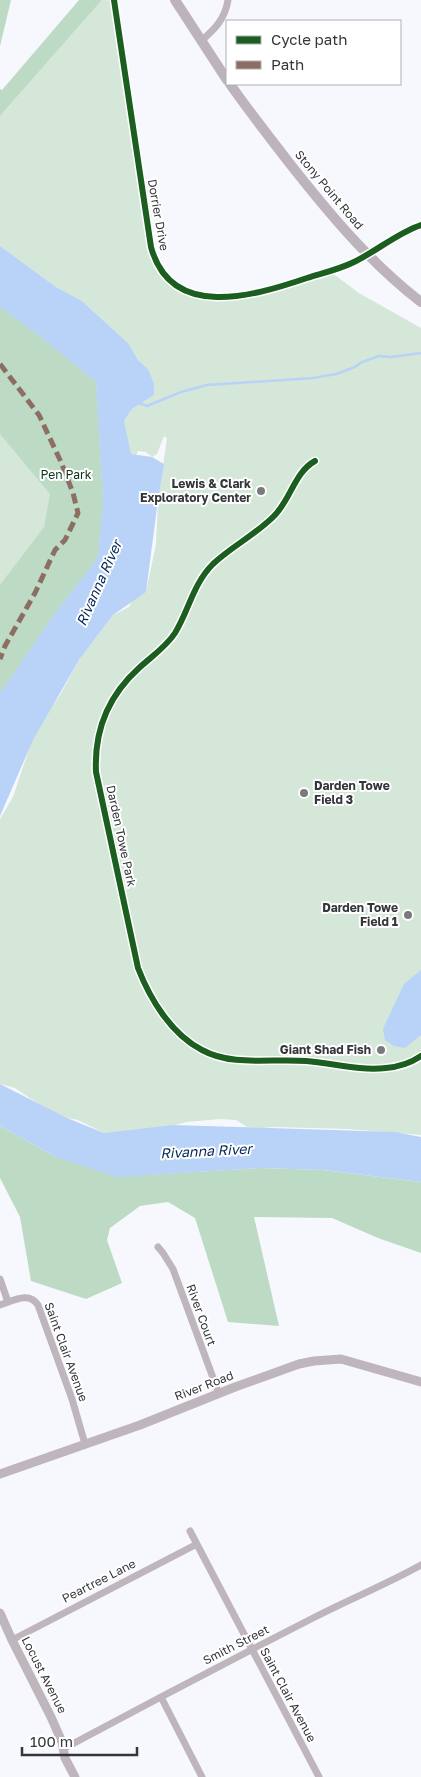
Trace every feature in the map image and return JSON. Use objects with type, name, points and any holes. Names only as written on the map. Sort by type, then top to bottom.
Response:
[{"type":"main road","points":[[175,0],[226,78]]},
{"type":"main road","name":"Stony Point Road","points":[[231,85],[300,176],[368,254],[421,302]]},
{"type":"street","name":"Dorrier Drive","points":[[114,0],[149,236],[157,265],[169,281],[177,287],[199,296],[228,297],[253,293],[298,281],[354,262],[408,230],[421,225]]},
{"type":"street","points":[[201,41],[220,22],[225,14],[228,0]]},
{"type":"street","name":"Darden Towe Park","points":[[315,461],[303,470],[275,516],[221,557],[203,575],[195,587],[174,635],[138,668],[117,694],[108,710],[97,739],[95,755],[98,782],[138,968],[151,998],[184,1039],[210,1054],[237,1060],[306,1061],[371,1069],[405,1064],[421,1056]]},
{"type":"street","name":"River Court","points":[[158,1247],[173,1268],[219,1394]]},
{"type":"street","points":[[0,1279],[8,1302],[0,1305]]},
{"type":"street","name":"Saint Clair Avenue","points":[[8,1302],[23,1298],[32,1299],[38,1305],[72,1399],[85,1444]]},
{"type":"street","name":"River Road","points":[[0,1474],[140,1425],[299,1364],[341,1359],[421,1382]]},
{"type":"street","name":"Saint Clair Avenue","points":[[190,1531],[319,1777]]},
{"type":"street","name":"Peartree Lane","points":[[12,1640],[197,1544]]},
{"type":"street","name":"Smith Street","points":[[63,1748],[320,1614],[390,1582],[421,1564]]},
{"type":"street","name":"Locust Avenue","points":[[0,1613],[51,1716],[65,1758],[75,1777]]},
{"type":"street","points":[[161,1697],[202,1777]]},
{"type":"green space","points":[[0,0],[11,0],[0,46]]},
{"type":"green space","points":[[79,0],[102,0],[0,116],[0,89],[2,90]]},
{"type":"green space","points":[[102,0],[116,0],[154,255],[172,280],[190,291],[208,294],[229,294],[272,286],[328,270],[359,293],[421,328],[421,1135],[348,1129],[247,1127],[236,1120],[220,1119],[187,1122],[168,1127],[104,1133],[78,1120],[67,1118],[43,1107],[15,1088],[0,1084],[0,819],[13,797],[31,743],[79,660],[113,615],[129,607],[133,599],[146,592],[156,544],[158,500],[167,438],[164,436],[157,454],[152,457],[146,452],[138,451],[135,458],[131,454],[124,535],[0,726],[0,297],[81,350],[125,420],[132,409],[154,395],[148,369],[138,360],[128,343],[82,301],[56,287],[0,246],[0,116]]},
{"type":"green space","name":"Pen Park","points":[[0,307],[40,336],[96,382],[103,499],[98,557],[54,615],[0,693],[0,585],[44,527],[50,494],[0,434]]},
{"type":"green space","points":[[0,1126],[56,1157],[143,1175],[260,1168],[323,1170],[421,1182],[421,1253],[378,1238],[332,1218],[254,1217],[279,1326],[228,1322],[195,1218],[168,1202],[140,1206],[110,1228],[107,1240],[122,1283],[86,1299],[31,1281],[20,1217],[0,1178]]},
{"type":"water","name":"Rivanna River","points":[[0,246],[56,287],[82,301],[128,343],[138,360],[148,369],[154,384],[154,395],[132,409],[124,421],[131,454],[152,457],[164,464],[146,592],[113,615],[79,660],[33,740],[0,816],[0,693],[54,615],[98,557],[103,499],[96,382],[40,336],[0,307]]},
{"type":"water","points":[[421,970],[421,1035],[405,1048],[394,1046],[385,1040],[383,1029],[404,984]]},
{"type":"water","name":"Rivanna River","points":[[0,1084],[67,1118],[104,1133],[173,1125],[395,1132],[421,1137],[421,1182],[323,1170],[260,1168],[117,1177],[56,1157],[0,1126]]},
{"type":"waterway","points":[[139,403],[147,406],[181,392],[207,385],[313,378],[336,374],[379,356],[391,357],[421,353]]},
{"type":"marked path","points":[[0,364],[39,415],[61,462],[73,493],[78,513],[65,540],[55,550],[35,593],[5,646],[0,659]]},
{"type":"cycle path","points":[[114,0],[151,247],[161,270],[176,286],[195,294],[217,297],[240,296],[263,291],[349,264],[412,228],[421,225]]},
{"type":"cycle path","points":[[315,461],[298,478],[275,515],[220,558],[206,572],[175,633],[119,690],[111,702],[101,728],[96,757],[96,772],[138,968],[155,1003],[181,1035],[202,1050],[214,1055],[240,1060],[293,1060],[376,1069],[400,1066],[421,1056]]},
{"type":"place","name":"Lewis & Clark Exploratory Center","points":[[261,491]]},
{"type":"place","name":"Darden Towe Field 3","points":[[304,793]]},
{"type":"place","name":"Darden Towe Field 1","points":[[408,915]]},
{"type":"place","name":"Giant Shad Fish","points":[[381,1050]]}]
